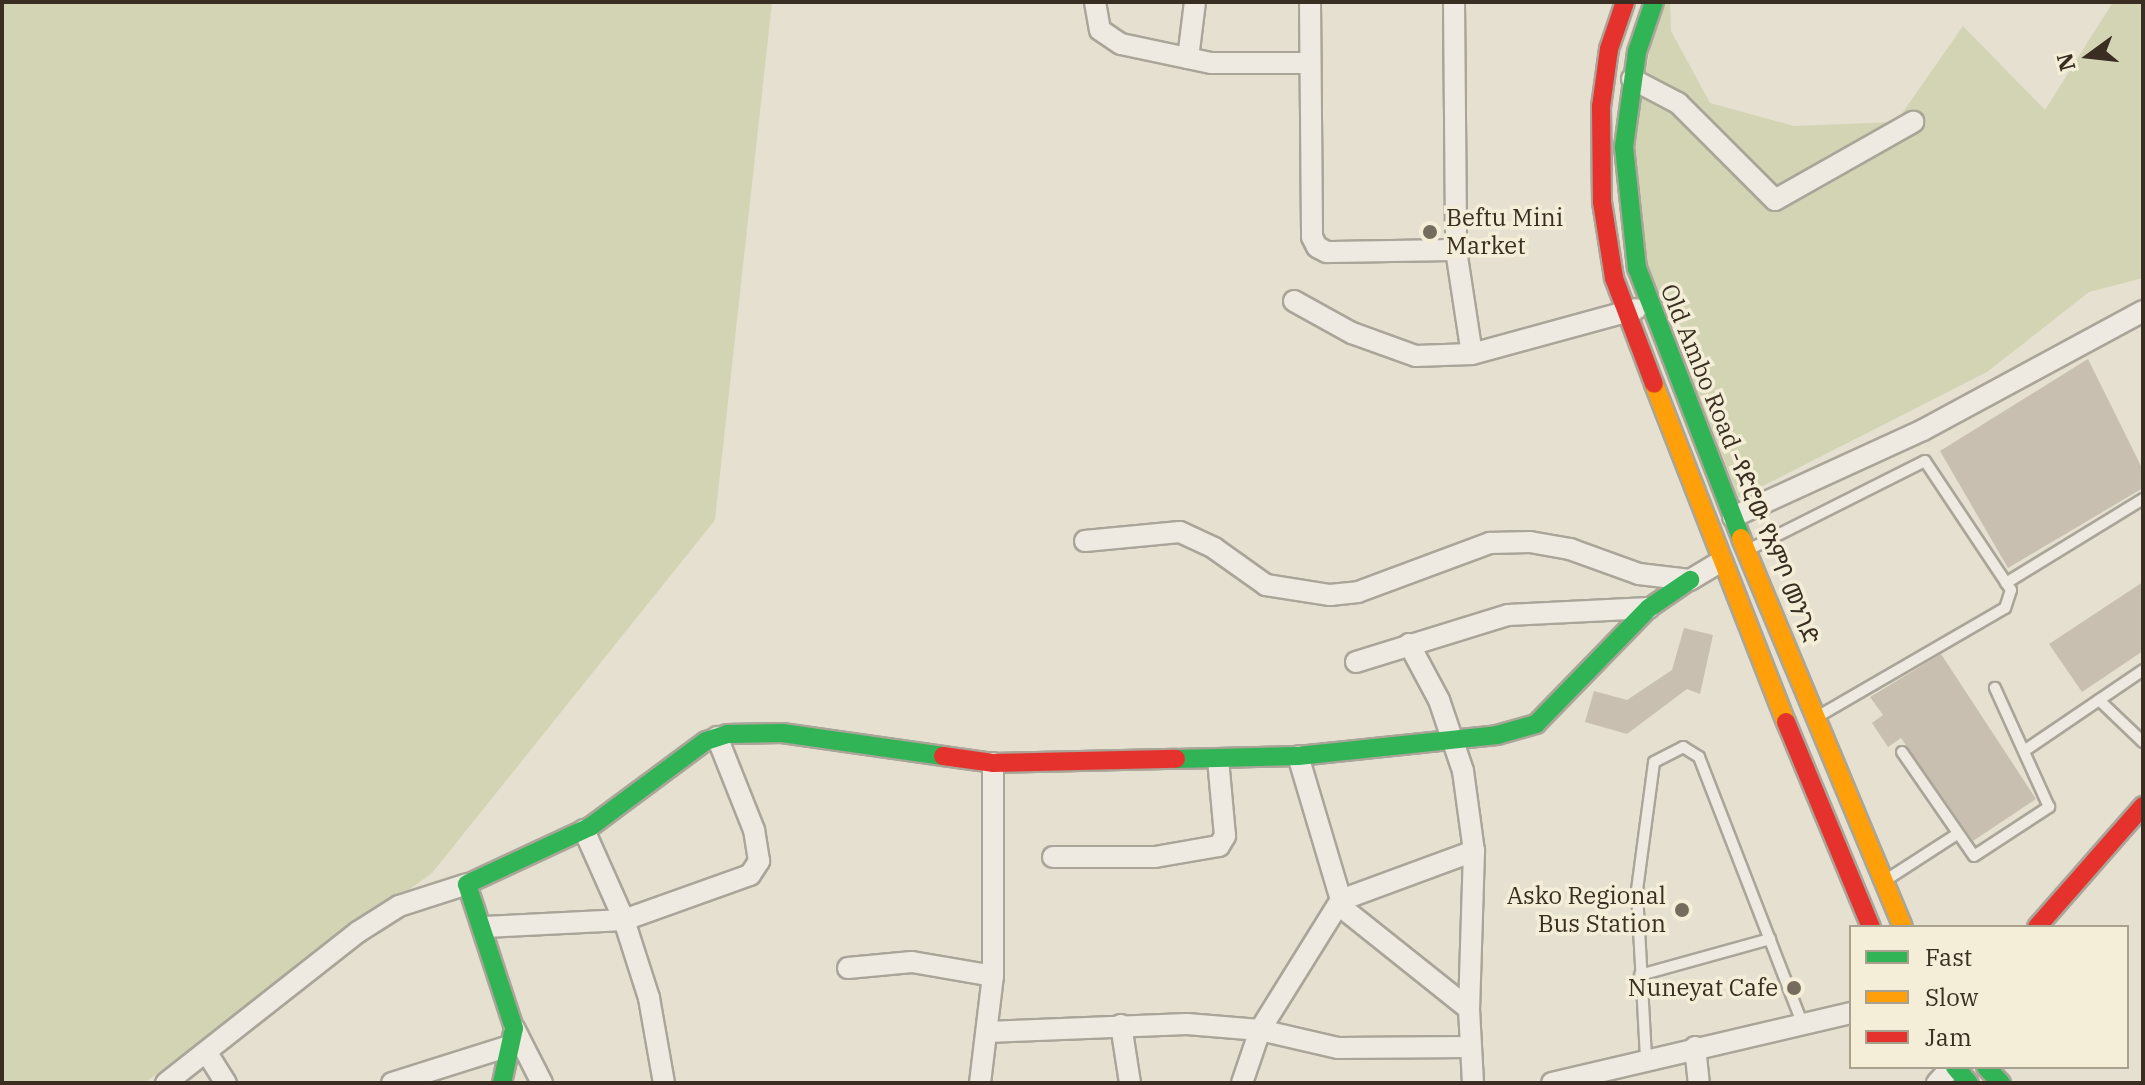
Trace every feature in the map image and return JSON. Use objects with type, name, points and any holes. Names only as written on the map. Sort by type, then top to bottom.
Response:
[{"type":"main road","points":[[1625,2],[1609,49],[1600,155],[1608,249],[1623,313],[1720,562],[1870,925]]},
{"type":"main road","name":"Old Ambo Road -የድሮው የአምቦ መንገድ","points":[[1654,2],[1632,79],[1624,180],[1648,305],[1746,551],[1902,925]]},
{"type":"main road","points":[[502,1083],[512,1037],[485,927],[467,884],[584,830],[676,760],[717,737],[782,733],[993,763],[1298,756],[1455,740],[1536,724],[1649,608],[1690,580]]},
{"type":"main road","points":[[2039,925],[2143,806]]},
{"type":"street","points":[[1095,2],[1100,30],[1121,44],[1211,63],[1310,63]]},
{"type":"street","points":[[1188,58],[1195,2]]},
{"type":"street","points":[[1310,2],[1312,237],[1317,247],[1327,252],[1456,250]]},
{"type":"street","points":[[1454,2],[1456,250],[1472,354]]},
{"type":"street","points":[[1632,79],[1678,103],[1775,200],[1913,122]]},
{"type":"street","points":[[1294,301],[1352,333],[1416,356],[1472,354],[1648,305]]},
{"type":"street","points":[[1733,517],[1923,430],[2143,311]]},
{"type":"street","points":[[1085,541],[1180,532],[1214,548],[1266,585],[1330,595],[1358,592],[1490,543],[1530,542],[1570,549],[1639,574],[1690,580],[1720,562]]},
{"type":"street","points":[[1356,662],[1508,615],[1649,608]]},
{"type":"street","points":[[1409,644],[1455,740],[1474,851],[1469,1009],[1473,1083]]},
{"type":"street","points":[[485,927],[624,920],[750,875],[759,861],[754,830],[717,737]]},
{"type":"street","points":[[1298,756],[1340,903],[1469,1009]]},
{"type":"street","points":[[1053,857],[1155,857],[1219,846],[1225,836],[1218,759]]},
{"type":"street","points":[[980,1083],[993,976],[993,763]]},
{"type":"street","points":[[584,830],[624,920],[649,998],[664,1083]]},
{"type":"street","points":[[1242,1083],[1260,1030],[1340,903],[1474,851]]},
{"type":"street","points":[[166,1083],[358,932],[399,906],[467,884]]},
{"type":"street","points":[[848,968],[912,962],[993,976]]},
{"type":"street","points":[[1560,1082],[1646,1058],[1849,1013]]},
{"type":"street","points":[[987,1032],[1121,1025],[1260,1030],[1338,1048],[1469,1047]]},
{"type":"street","points":[[1121,1025],[1130,1083]]},
{"type":"street","points":[[392,1083],[512,1037],[542,1083]]},
{"type":"street","points":[[1695,1047],[1699,1083]]},
{"type":"street","points":[[207,1053],[226,1083]]},
{"type":"street","points":[[1937,1083],[1952,1069]]},
{"type":"lane","points":[[1746,551],[1925,461],[2006,583],[2010,601],[2005,608],[1817,717]]},
{"type":"lane","points":[[2006,583],[2143,499]]},
{"type":"lane","points":[[2024,751],[2143,670]]},
{"type":"lane","points":[[1902,752],[1957,834],[1978,855],[2049,807],[1995,688]]},
{"type":"lane","points":[[2099,700],[2143,742]]},
{"type":"lane","points":[[1646,1058],[1637,890],[1654,762],[1683,747],[1699,757],[1802,1023]]},
{"type":"lane","points":[[1884,881],[1957,834]]},
{"type":"lane","points":[[1640,975],[1770,939]]},
{"type":"green space","points":[[2,2],[772,2],[715,520],[432,873],[144,1083],[2,1083]]},
{"type":"green space","points":[[1658,2],[1670,2],[1671,31],[1710,103],[1794,126],[1896,122],[1963,26],[2045,110],[2113,2],[2143,2],[2143,278],[2089,292],[1987,372],[1739,498],[1650,273],[1629,171]]},
{"type":"building","points":[[2088,359],[2143,470],[2143,488],[2008,568],[1940,451]]},
{"type":"building","points":[[2143,582],[2143,651],[2082,692],[2049,644]]},
{"type":"building","points":[[1684,628],[1713,635],[1700,694],[1687,689],[1627,734],[1585,722],[1594,691],[1627,700],[1672,670]]},
{"type":"building","points":[[1941,654],[2036,799],[1973,841],[1901,738],[1888,747],[1872,723],[1883,715],[1870,697]]},
{"type":"traffic: fast","points":[[1654,2],[1637,52],[1624,147],[1637,268],[1741,538]]},
{"type":"traffic: fast","points":[[1176,759],[1298,756],[1497,735],[1536,724],[1649,608],[1690,580]]},
{"type":"traffic: fast","points":[[502,1083],[514,1028],[467,884],[590,827],[706,741],[727,734],[782,733],[943,756]]},
{"type":"traffic: fast","points":[[1957,1069],[1969,1083]]},
{"type":"traffic: fast","points":[[1988,1069],[2001,1083]]},
{"type":"traffic: slow","points":[[1654,384],[1786,722]]},
{"type":"traffic: slow","points":[[1741,538],[1902,925]]},
{"type":"traffic: jam","points":[[1625,2],[1609,49],[1601,107],[1602,202],[1614,278],[1654,384]]},
{"type":"traffic: jam","points":[[1786,722],[1870,925]]},
{"type":"traffic: jam","points":[[943,756],[993,763],[1176,759]]},
{"type":"traffic: jam","points":[[2039,925],[2143,806]]},
{"type":"place","name":"Beftu Mini Market","points":[[1430,232]]},
{"type":"place","name":"Asko Regional Bus Station","points":[[1682,910]]},
{"type":"place","name":"Nuneyat Cafe","points":[[1794,988]]}]
